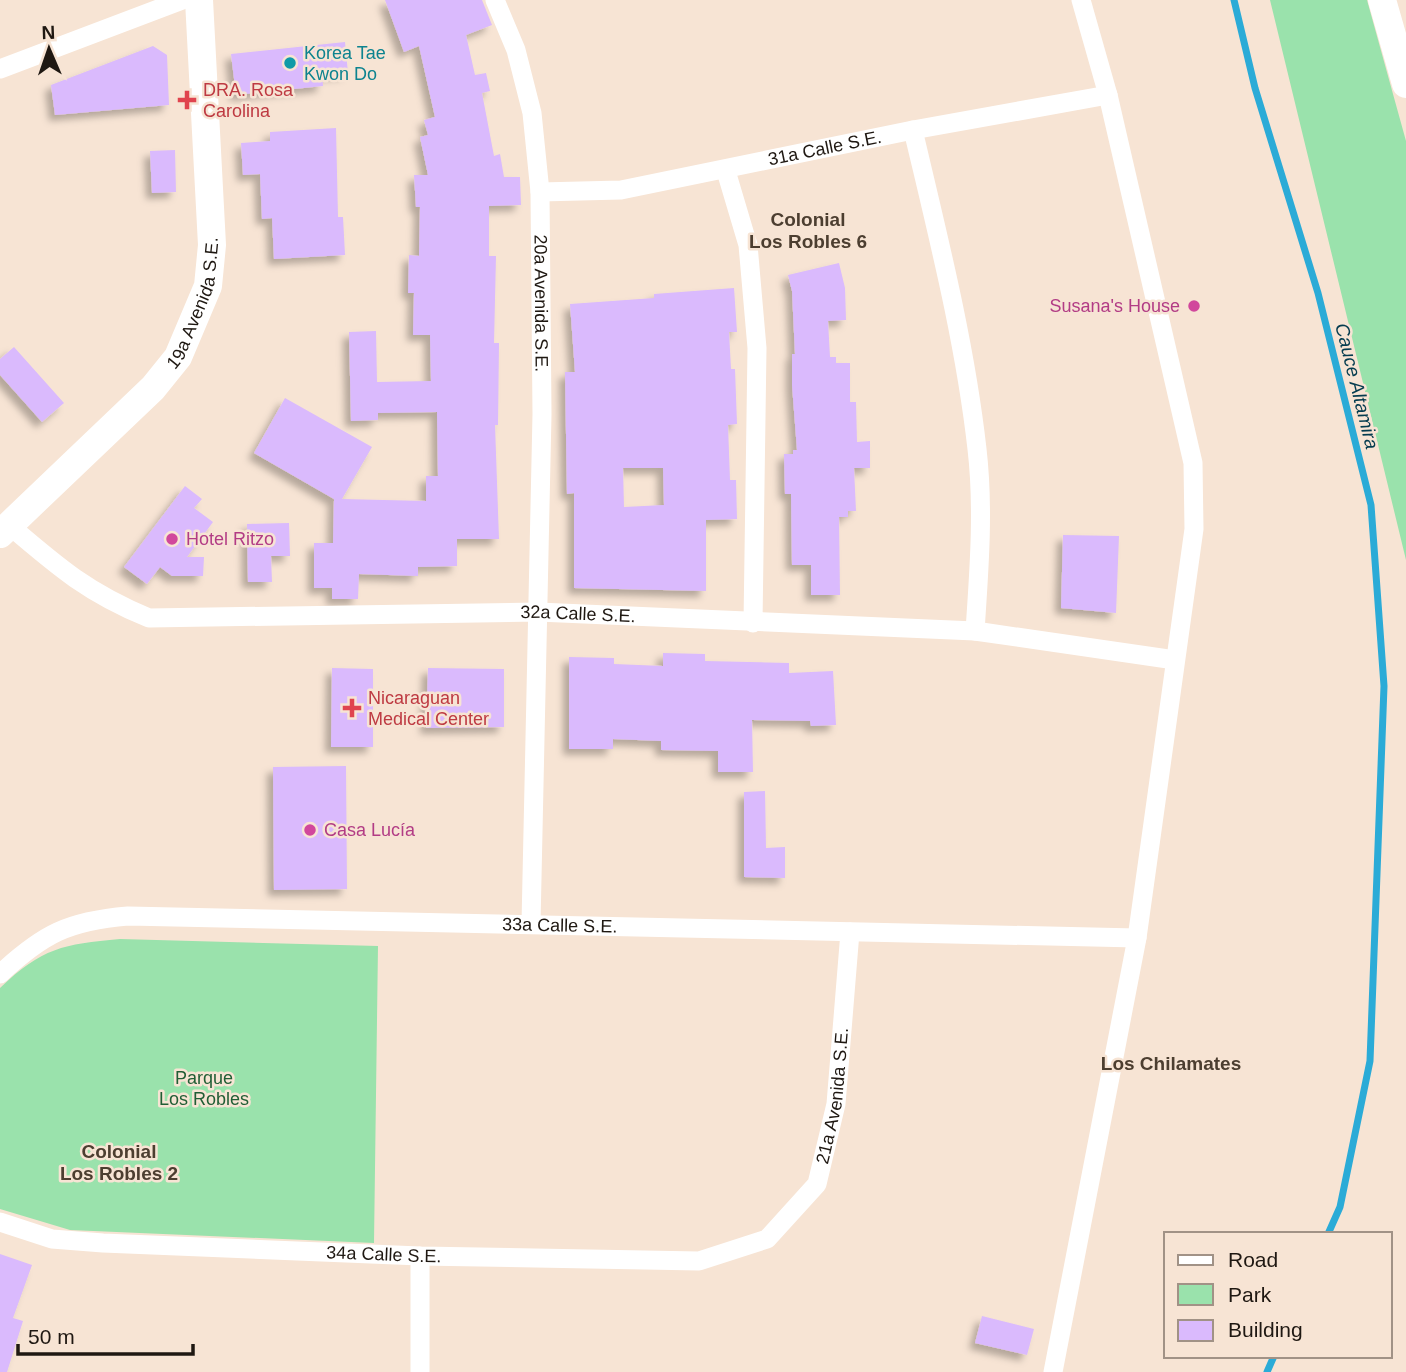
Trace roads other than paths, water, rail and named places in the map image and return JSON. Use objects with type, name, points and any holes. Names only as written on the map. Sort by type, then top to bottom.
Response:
[{"type":"street","points":[[0,69],[181,0]]},
{"type":"street","name":"19a Avenida S.E.","points":[[5,529],[153,388],[178,357],[208,286],[212,245],[199,0]]},
{"type":"street","name":"20a Avenida S.E.","points":[[495,0],[516,50],[531,113],[540,192],[542,414],[531,924]]},
{"type":"street","points":[[1053,1372],[1137,938],[1194,529],[1193,463],[1108,95],[1081,0]]},
{"type":"street","points":[[1382,0],[1406,84]]},
{"type":"street","name":"31a Calle S.E.","points":[[540,192],[621,190],[726,171],[913,130],[1108,95]]},
{"type":"street","points":[[913,130],[957,319],[978,451],[981,548],[975,631]]},
{"type":"street","points":[[726,171],[748,245],[757,348],[753,623]]},
{"type":"street","name":"32a Calle S.E.","points":[[5,529],[105,600],[149,618],[538,612],[975,631],[1175,660]]},
{"type":"street","name":"33a Calle S.E.","points":[[0,974],[35,942],[65,927],[107,918],[531,924],[1137,938]]},
{"type":"street","name":"21a Avenida S.E.","points":[[767,1238],[817,1184],[836,1104],[850,932]]},
{"type":"street","name":"34a Calle S.E.","points":[[0,1222],[52,1239],[420,1256],[699,1261],[767,1238]]},
{"type":"street","points":[[420,1256],[420,1372]]},
{"type":"waterway","name":"Cauce Altamira","points":[[1234,0],[1255,88],[1318,293],[1371,505],[1384,686],[1370,1061],[1340,1207],[1329,1232]]},
{"type":"waterway","points":[[1267,1372],[1273,1358]]},
{"type":"place","name":"Korea Tae Kwon Do","points":[[290,63]]},
{"type":"place","name":"DRA. Rosa Carolina","points":[[187,100]]},
{"type":"place","name":"Susana's House","points":[[1194,306]]},
{"type":"place","name":"Hotel Ritzo","points":[[172,539]]},
{"type":"place","name":"Nicaraguan Medical Center","points":[[352,708]]},
{"type":"place","name":"Casa Lucía","points":[[310,830]]},
{"type":"district","name":"Colonial Los Robles 6","points":[[808,230]]},
{"type":"district","name":"Los Chilamates","points":[[1171,1063]]},
{"type":"district","name":"Colonial Los Robles 2","points":[[119,1162]]},
{"type":"park label","name":"Parque Los Robles","points":[[204,1088]]}]
